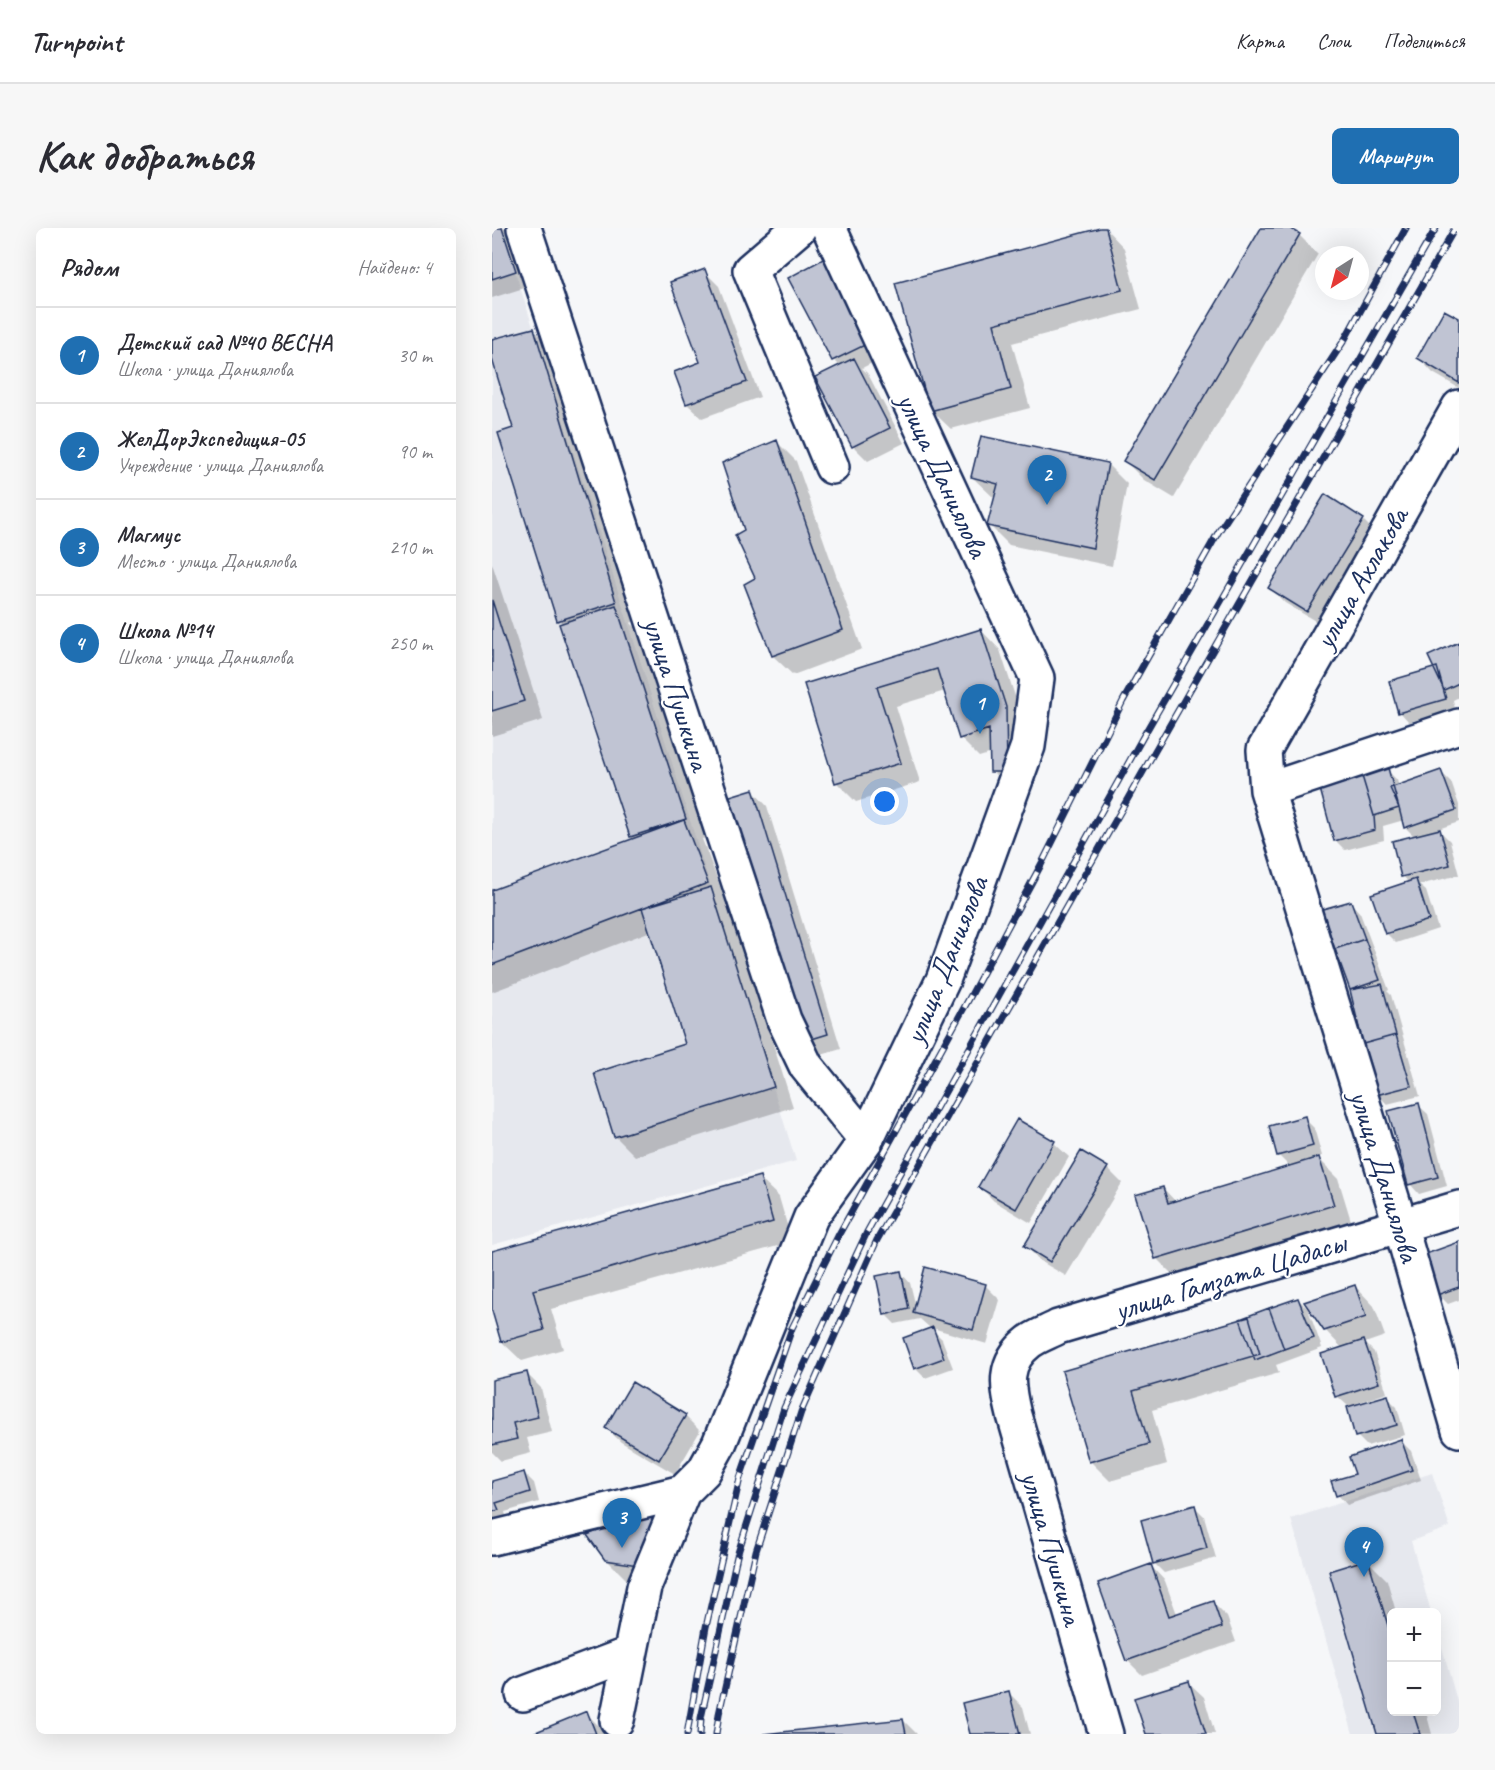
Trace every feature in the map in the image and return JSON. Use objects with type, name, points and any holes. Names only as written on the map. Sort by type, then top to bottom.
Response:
[{"type":"street","name":"улица Пушкина","points":[[524,228],[784,1020],[806,1066],[866,1140]]},
{"type":"street","points":[[800,228],[750,270],[832,467]]},
{"type":"street","name":"улица Даниялова","points":[[683,1492],[704,1471],[719,1444],[811,1216],[866,1140],[943,980],[1028,746],[1037,678],[829,228]]},
{"type":"street","name":"улица Ахлакова","points":[[1264,750],[1459,407]]},
{"type":"street","points":[[1267,790],[1459,726]]},
{"type":"street","name":"улица Даниялова","points":[[1264,750],[1267,790],[1400,1224],[1459,1430]]},
{"type":"street","name":"улица Гамзата Цадасы","points":[[1011,1361],[1029,1342],[1059,1327],[1459,1208]]},
{"type":"street","name":"улица Пушкина","points":[[1011,1361],[1007,1389],[1106,1734]]},
{"type":"street","points":[[492,1538],[683,1492]]},
{"type":"street","points":[[617,1720],[644,1587],[683,1492]]},
{"type":"street","points":[[523,1694],[629,1654]]},
{"type":"shaded area","points":[[492,228],[501,228],[636,647],[796,1161],[492,1245]]},
{"type":"shaded area","points":[[1432,1473],[1450,1527],[1411,1541],[1430,1608],[1387,1608],[1387,1716],[1441,1716],[1441,1644],[1459,1708],[1459,1734],[1353,1734],[1291,1519]]},
{"type":"building","points":[[492,228],[502,228],[516,271],[492,279]]},
{"type":"building","points":[[1106,228],[1122,290],[994,324],[1011,389],[930,411],[895,283]]},
{"type":"building","points":[[1261,228],[1290,228],[1300,234],[1155,480],[1123,461]]},
{"type":"building","points":[[825,258],[869,343],[832,361],[788,278]]},
{"type":"building","points":[[705,269],[747,382],[686,404],[674,372],[700,362],[670,282]]},
{"type":"building","points":[[1444,310],[1459,318],[1459,383],[1417,358]]},
{"type":"building","points":[[534,328],[616,602],[557,621],[498,433],[513,428],[492,359],[492,339]]},
{"type":"building","points":[[854,358],[890,428],[852,447],[815,377]]},
{"type":"building","points":[[981,436],[1108,463],[1093,548],[987,526],[998,484],[971,477]]},
{"type":"building","points":[[777,440],[843,630],[772,656],[744,584],[755,578],[735,535],[744,530],[722,463]]},
{"type":"building","points":[[1325,494],[1364,519],[1307,612],[1268,588]]},
{"type":"building","points":[[492,600],[524,701],[492,711]]},
{"type":"building","points":[[616,605],[686,819],[630,837],[559,624]]},
{"type":"building","points":[[981,629],[1006,707],[1007,772],[990,772],[989,729],[959,739],[937,669],[877,687],[901,763],[835,783],[804,684]]},
{"type":"building","points":[[1459,642],[1459,683],[1444,690],[1428,656]]},
{"type":"building","points":[[1437,667],[1446,699],[1398,713],[1389,681]]},
{"type":"building","points":[[1388,768],[1399,808],[1374,816],[1362,776]]},
{"type":"building","points":[[1441,770],[1456,810],[1404,828],[1399,808],[1390,788]]},
{"type":"building","points":[[1362,776],[1374,816],[1375,830],[1334,841],[1319,785]]},
{"type":"building","points":[[753,789],[828,1034],[802,1042],[727,797]]},
{"type":"building","points":[[684,820],[708,883],[492,965],[492,890]]},
{"type":"building","points":[[1440,829],[1450,865],[1401,877],[1392,841]]},
{"type":"building","points":[[1416,879],[1429,920],[1385,934],[1371,894]]},
{"type":"building","points":[[711,887],[774,1087],[614,1137],[594,1073],[685,1044],[642,908]]},
{"type":"building","points":[[1351,901],[1365,939],[1335,949],[1319,910]]},
{"type":"building","points":[[1365,939],[1380,980],[1350,990],[1335,949]]},
{"type":"building","points":[[1382,984],[1396,1035],[1363,1044],[1350,990]]},
{"type":"building","points":[[1396,1035],[1411,1086],[1376,1095],[1363,1044]]},
{"type":"building","points":[[1419,1103],[1438,1177],[1408,1185],[1388,1111]]},
{"type":"building","points":[[1305,1116],[1313,1146],[1277,1156],[1269,1126]]},
{"type":"building","points":[[1017,1119],[1055,1141],[1016,1209],[978,1187]]},
{"type":"building","points":[[1081,1151],[1108,1167],[1050,1262],[1024,1246]]},
{"type":"building","points":[[1319,1157],[1334,1205],[1155,1259],[1135,1195],[1163,1187],[1168,1203]]},
{"type":"building","points":[[760,1176],[773,1222],[533,1290],[544,1330],[501,1342],[492,1311],[492,1251]]},
{"type":"building","points":[[1459,1242],[1459,1287],[1437,1295],[1423,1255]]},
{"type":"building","points":[[925,1267],[986,1284],[973,1330],[913,1313]]},
{"type":"building","points":[[901,1271],[909,1309],[884,1315],[876,1276]]},
{"type":"building","points":[[1355,1285],[1366,1317],[1324,1331],[1304,1302]]},
{"type":"building","points":[[1298,1298],[1314,1338],[1284,1349],[1269,1308]]},
{"type":"building","points":[[1269,1308],[1284,1349],[1255,1360],[1240,1319]]},
{"type":"building","points":[[1249,1317],[1260,1354],[1133,1391],[1149,1444],[1089,1462],[1062,1371]]},
{"type":"building","points":[[933,1327],[944,1358],[914,1369],[903,1338]]},
{"type":"building","points":[[1364,1340],[1379,1383],[1335,1397],[1321,1354]]},
{"type":"building","points":[[527,1372],[538,1417],[513,1423],[517,1439],[492,1445],[492,1380]]},
{"type":"building","points":[[632,1382],[686,1415],[659,1460],[605,1428]]},
{"type":"building","points":[[1388,1395],[1397,1425],[1355,1437],[1347,1407]]},
{"type":"building","points":[[1401,1439],[1412,1470],[1336,1496],[1331,1481],[1355,1474],[1349,1457]]},
{"type":"building","points":[[524,1472],[530,1492],[496,1503],[499,1510],[492,1512],[492,1481]]},
{"type":"building","points":[[671,1504],[638,1565],[605,1560],[587,1535]]},
{"type":"building","points":[[1195,1505],[1207,1548],[1153,1564],[1141,1520]]},
{"type":"building","points":[[1368,1559],[1387,1622],[1387,1716],[1414,1716],[1420,1734],[1377,1734],[1329,1571]]},
{"type":"building","points":[[1151,1564],[1169,1616],[1213,1601],[1222,1627],[1126,1661],[1098,1583]]},
{"type":"building","points":[[1189,1681],[1206,1734],[1146,1734],[1134,1698]]},
{"type":"building","points":[[1009,1691],[1020,1734],[970,1734],[962,1703]]},
{"type":"building","points":[[587,1711],[596,1734],[531,1734]]},
{"type":"building","points":[[903,1719],[906,1734],[763,1734]]},
{"type":"railway","points":[[687,1734],[706,1627],[740,1478],[792,1328],[838,1236],[1042,863],[1123,701],[1219,531],[1345,339],[1406,228]]},
{"type":"railway","points":[[700,1734],[701,1718],[737,1556],[784,1408],[867,1232],[1144,735],[1436,228]]},
{"type":"railway","points":[[716,1734],[756,1551],[801,1412],[877,1240],[1455,228]]},
{"type":"place","name":"ЖелДорЭкспедиция-05","points":[[1047,505]]},
{"type":"place","name":"Детский сад №40 ВЕСНА","points":[[980,734]]},
{"type":"place","name":"Магмус","points":[[622,1548]]},
{"type":"place","name":"Школа №14","points":[[1364,1577]]}]
